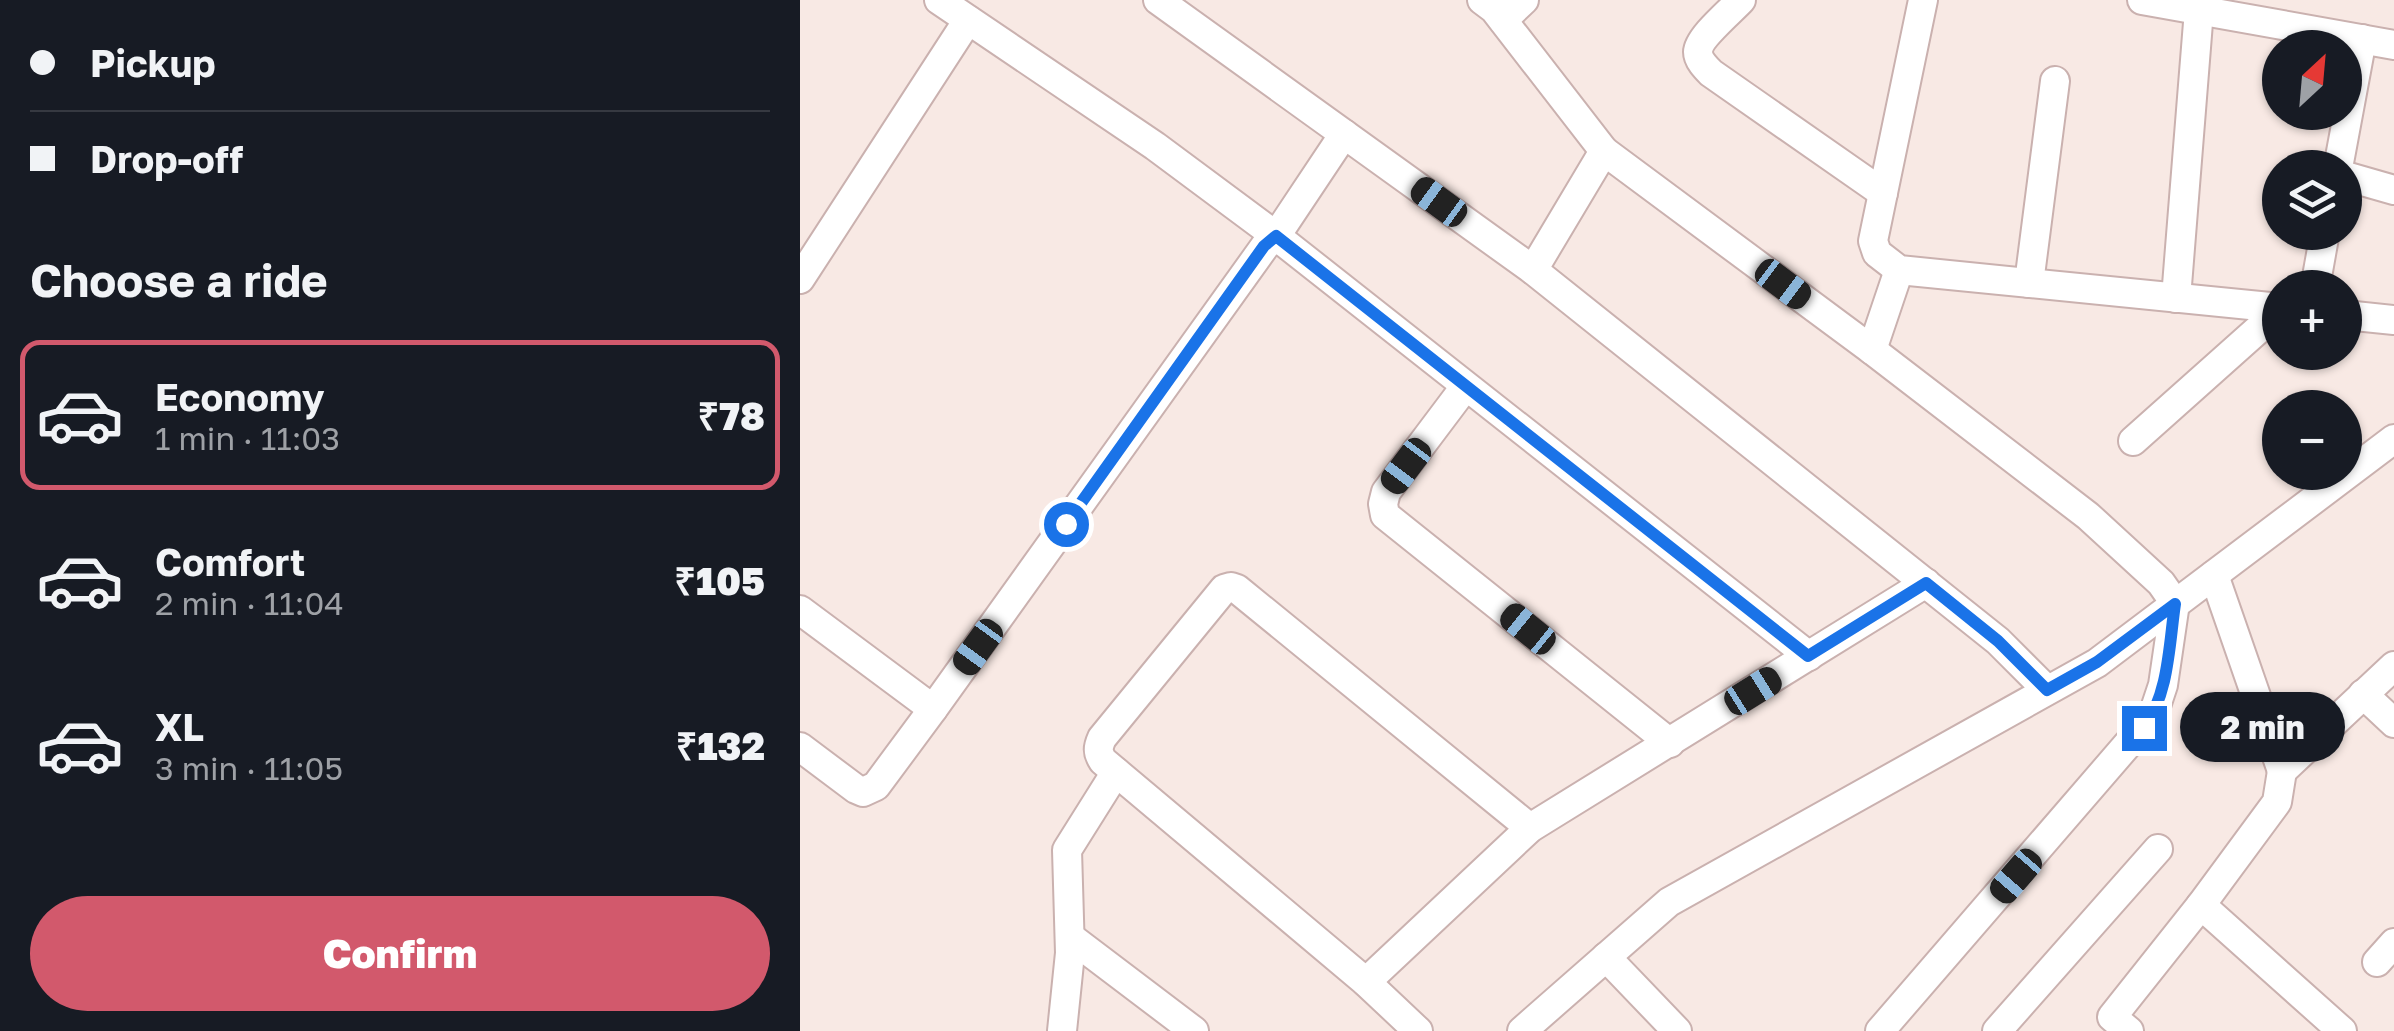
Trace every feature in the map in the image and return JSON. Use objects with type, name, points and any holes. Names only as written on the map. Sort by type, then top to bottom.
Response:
[{"type":"street","points":[[939,0],[1155,146],[1276,236],[1808,656]]},
{"type":"street","points":[[1158,0],[1533,270],[1998,641],[2047,690]]},
{"type":"street","points":[[1482,0],[1503,20],[1604,151],[2088,516],[2161,583],[2175,604],[2163,685],[2153,716],[1890,1028]]},
{"type":"street","points":[[1503,20],[1524,0]]},
{"type":"street","points":[[1741,0],[1702,40],[1698,52],[1702,64],[1883,193]]},
{"type":"street","points":[[1923,0],[1873,240],[1876,253],[1899,270],[2262,307]]},
{"type":"street","points":[[2142,0],[2311,30]]},
{"type":"street","points":[[2176,298],[2199,10]]},
{"type":"street","points":[[800,278],[968,20]]},
{"type":"street","points":[[2362,39],[2394,45]]},
{"type":"street","points":[[2029,283],[2054,81]]},
{"type":"street","points":[[800,747],[856,790],[863,792],[876,786],[1264,246],[1276,236],[1344,134]]},
{"type":"street","points":[[1533,270],[1604,151]]},
{"type":"street","points":[[2362,181],[2394,190]]},
{"type":"street","points":[[1872,350],[1899,270]]},
{"type":"street","points":[[2362,317],[2394,320]]},
{"type":"street","points":[[2132,440],[2262,325]]},
{"type":"street","points":[[1465,387],[1386,492],[1385,515],[1670,743]]},
{"type":"street","points":[[1522,1031],[1669,902],[2097,662],[2394,439]]},
{"type":"street","points":[[2114,1026],[2277,802],[2282,771],[2214,574]]},
{"type":"street","points":[[1366,982],[1530,828],[1926,583]]},
{"type":"street","points":[[1418,1031],[1366,982],[1116,772],[1098,754],[1102,738],[1224,589],[1231,587],[1530,828]]},
{"type":"street","points":[[800,610],[933,709]]},
{"type":"street","points":[[2282,771],[2394,666]]},
{"type":"street","points":[[2364,694],[2394,723]]},
{"type":"street","points":[[1062,1031],[1070,937],[1067,850],[1116,772]]},
{"type":"street","points":[[1998,1031],[2158,849]]},
{"type":"street","points":[[2201,905],[2342,1031]]},
{"type":"street","points":[[1070,937],[1194,1031]]},
{"type":"street","points":[[1606,957],[1678,1031]]},
{"type":"route","points":[[1066,524],[1264,246],[1276,236],[1808,656],[1926,583],[1998,641],[2047,690],[2097,662],[2175,604],[2160,699],[2144,728]]}]
